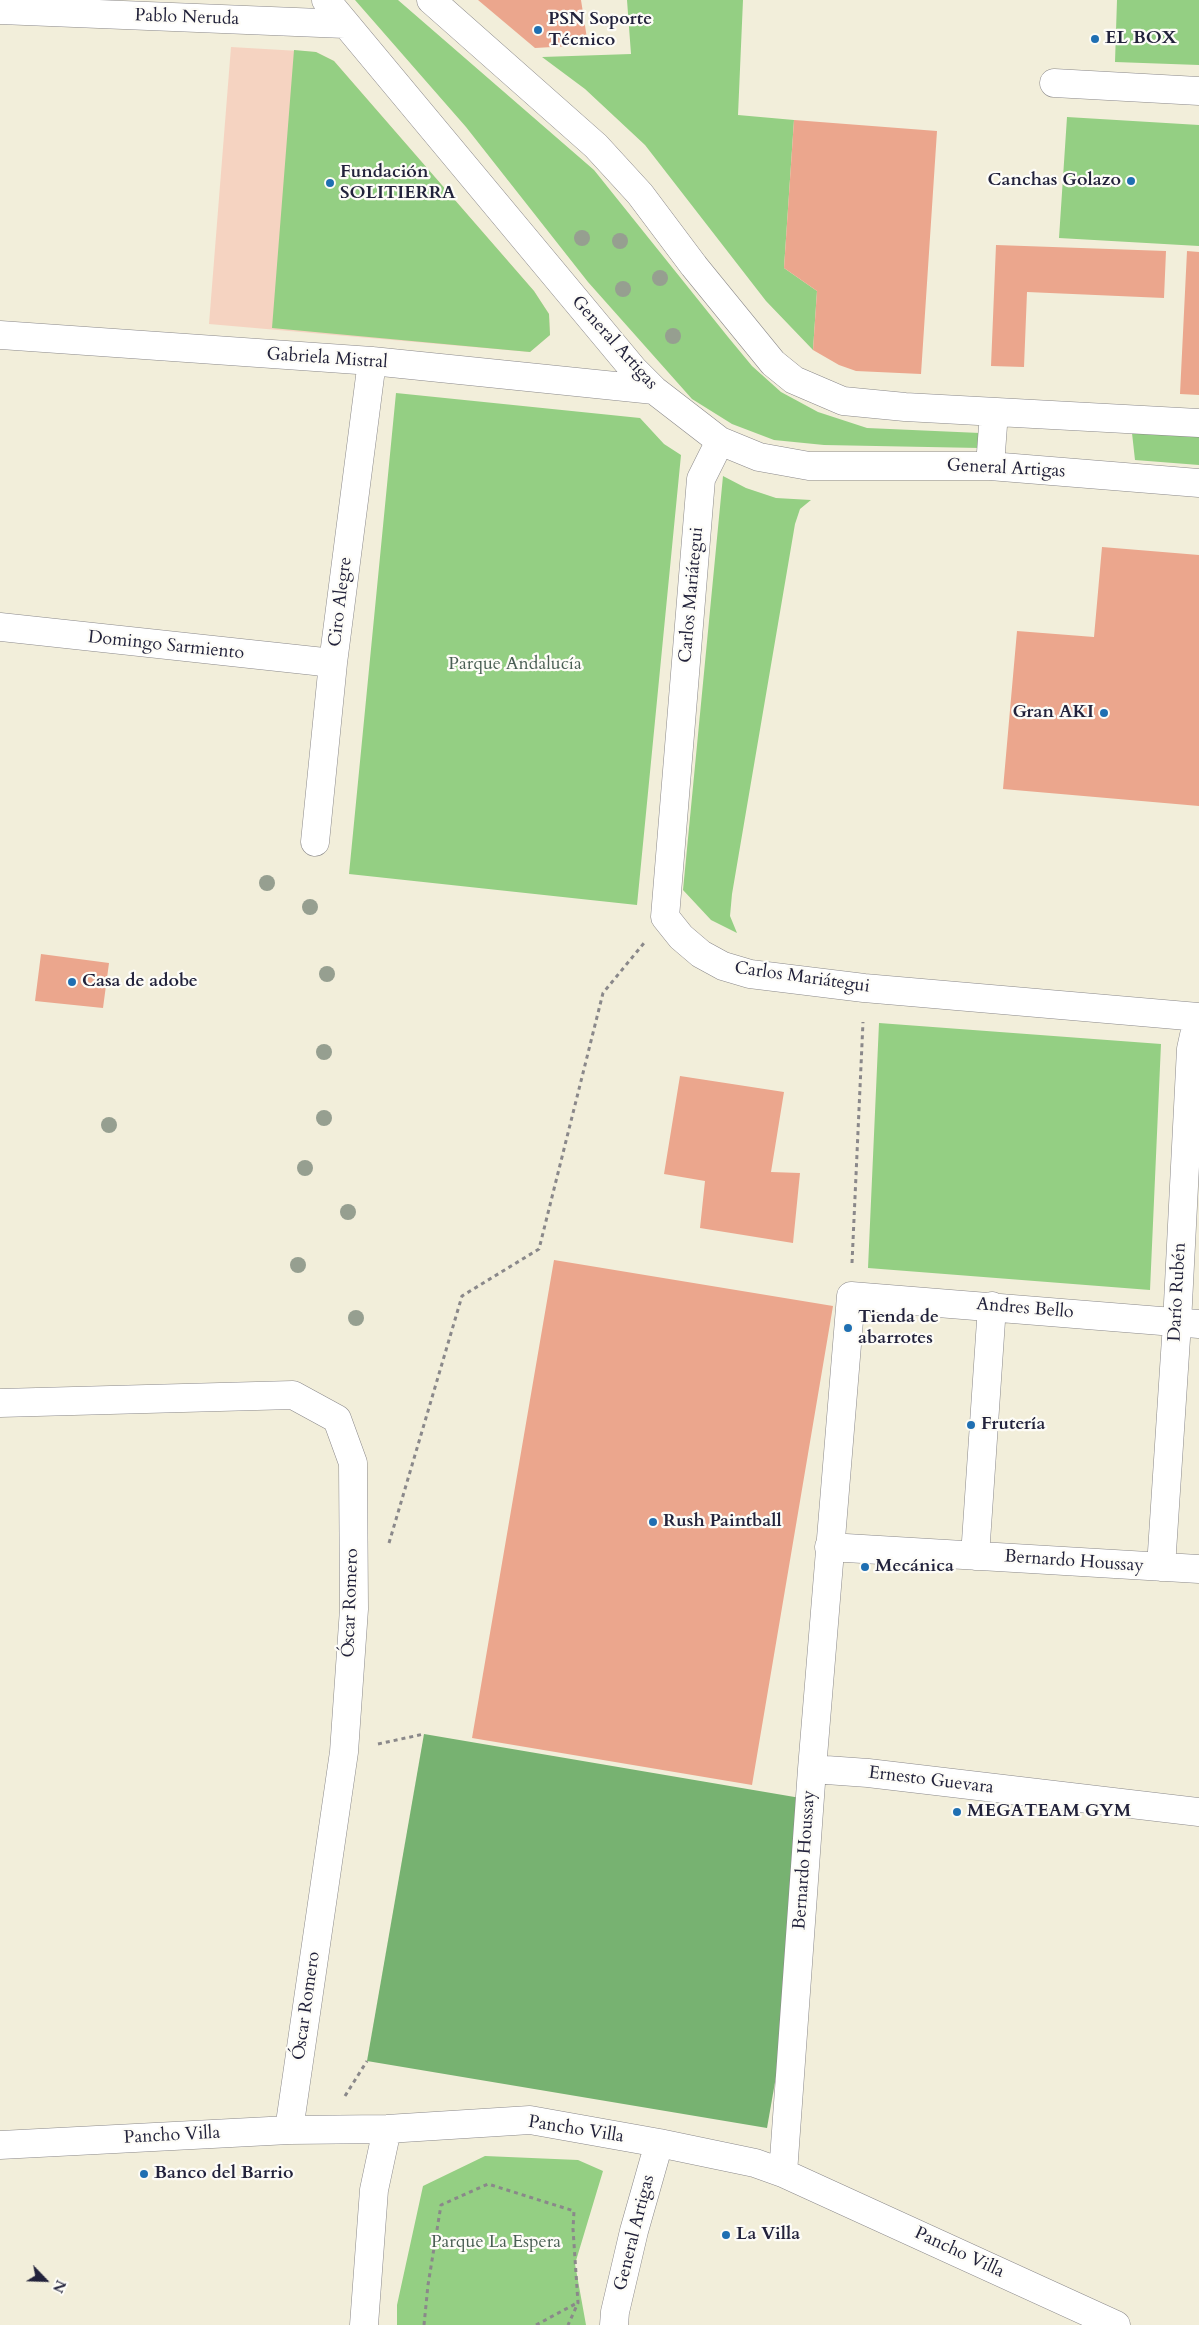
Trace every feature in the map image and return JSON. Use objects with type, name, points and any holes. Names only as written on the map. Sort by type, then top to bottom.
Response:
[{"type":"street","name":"General Artigas","points":[[326,0],[606,339],[654,390],[720,441],[759,457],[809,466],[990,466],[1199,483]]},
{"type":"street","points":[[431,0],[596,146],[640,194],[694,266],[773,363],[794,380],[843,400],[905,407],[1199,423]]},
{"type":"street","name":"Pablo Neruda","points":[[0,10],[345,24]]},
{"type":"street","points":[[1054,83],[1199,91]]},
{"type":"street","name":"Gabriela Mistral","points":[[0,335],[372,361],[654,390]]},
{"type":"street","name":"Ciro Alegre","points":[[315,842],[333,663],[372,361]]},
{"type":"street","points":[[990,466],[994,412]]},
{"type":"street","name":"Carlos Mariátegui","points":[[720,441],[701,478],[665,917],[681,937],[701,954],[723,966],[750,974],[864,988],[1198,1017]]},
{"type":"street","name":"Domingo Sarmiento","points":[[0,628],[333,663]]},
{"type":"street","name":"Darío Rubén","points":[[1161,1568],[1188,1324],[1191,1049],[1198,1017]]},
{"type":"street","name":"Andres Bello","points":[[851,1296],[992,1306],[1188,1324]]},
{"type":"street","name":"Bernardo Houssay","points":[[783,2173],[829,1547],[851,1296]]},
{"type":"street","points":[[975,1556],[992,1306]]},
{"type":"street","name":"Óscar Romero","points":[[0,1402],[294,1395],[337,1419],[353,1463],[354,1609],[344,1752],[289,2130]]},
{"type":"street","name":"Bernardo Houssay","points":[[829,1547],[1199,1569]]},
{"type":"street","name":"Ernesto Guevara","points":[[812,1768],[1199,1812]]},
{"type":"street","name":"Pancho Villa","points":[[0,2145],[289,2130],[387,2129],[530,2120],[659,2142],[755,2163],[783,2173],[1116,2325]]},
{"type":"street","points":[[364,2325],[374,2190],[387,2129]]},
{"type":"street","name":"General Artigas","points":[[614,2325],[615,2312],[634,2232],[659,2142]]},
{"type":"path","points":[[387,1548],[462,1296],[539,1249],[603,993],[665,917]]},
{"type":"path","points":[[851,1296],[864,988]]},
{"type":"path","points":[[344,1752],[424,1734]]},
{"type":"path","points":[[424,2325],[428,2285],[441,2205],[488,2184],[574,2211],[573,2229],[578,2303],[568,2325]]},
{"type":"path","points":[[536,2325],[578,2303]]},
{"type":"shaded area","name":"Fundación SOLITIERRA","points":[[231,47],[316,52],[334,61],[534,291],[549,314],[550,335],[530,352],[209,324]]},
{"type":"green space","points":[[355,0],[398,0],[594,170],[752,366],[781,392],[818,412],[867,428],[980,433],[980,448],[824,445],[774,440],[732,424],[692,399],[588,282],[466,127]]},
{"type":"green space","points":[[627,0],[743,0],[738,115],[794,120],[784,268],[817,291],[813,350],[766,301],[645,145],[585,89],[542,57],[631,54]]},
{"type":"green space","points":[[1117,0],[1199,0],[1199,65],[1115,62]]},
{"type":"green space","name":"Fundación SOLITIERRA","points":[[294,50],[316,52],[334,61],[534,291],[549,314],[550,335],[530,352],[272,328]]},
{"type":"green space","name":"Canchas Golazo","points":[[1067,117],[1199,125],[1199,246],[1059,238]]},
{"type":"green space","name":"Parque Andalucía","points":[[396,393],[640,418],[664,444],[681,455],[637,905],[349,874]]},
{"type":"green space","points":[[1132,433],[1199,436],[1199,465],[1135,460]]},
{"type":"green space","points":[[723,476],[746,488],[776,498],[811,500],[800,509],[795,524],[732,894],[730,916],[737,933],[711,920],[683,890]]},
{"type":"green space","points":[[879,1023],[1161,1044],[1150,1290],[868,1268]]},
{"type":"green space","points":[[424,1734],[824,1802],[767,2128],[367,2061]]},
{"type":"green space","name":"Parque La Espera","points":[[485,2156],[578,2160],[603,2171],[575,2264],[586,2325],[397,2325],[397,2305],[423,2186]]},
{"type":"building","points":[[478,0],[581,0],[588,45],[535,48]]},
{"type":"building","points":[[794,120],[937,131],[921,374],[856,371],[839,365],[813,350],[817,291],[784,268]]},
{"type":"building","points":[[996,245],[1166,251],[1164,298],[1027,292],[1024,367],[991,366]]},
{"type":"building","points":[[1187,251],[1199,252],[1199,395],[1180,394]]},
{"type":"building","name":"Gran AKI","points":[[1102,547],[1199,555],[1199,806],[1003,789],[1017,631],[1094,637]]},
{"type":"building","name":"Casa de adobe","points":[[41,954],[109,963],[103,1008],[35,1001]]},
{"type":"building","points":[[680,1076],[784,1092],[771,1172],[800,1173],[793,1243],[700,1228],[705,1181],[664,1174]]},
{"type":"building","name":"Rush Paintball","points":[[554,1260],[833,1306],[752,1785],[472,1738]]},
{"type":"place","name":"PSN Soporte Técnico","points":[[538,30]]},
{"type":"place","name":"EL BOX","points":[[1095,39]]},
{"type":"place","name":"Canchas Golazo","points":[[1131,181]]},
{"type":"place","name":"Fundación SOLITIERRA","points":[[330,183]]},
{"type":"place","name":"Gran AKI","points":[[1104,713]]},
{"type":"place","name":"Casa de adobe","points":[[72,982]]},
{"type":"place","name":"Tienda de abarrotes","points":[[848,1328]]},
{"type":"place","name":"Frutería","points":[[971,1425]]},
{"type":"place","name":"Rush Paintball","points":[[653,1522]]},
{"type":"place","name":"Mecánica","points":[[865,1567]]},
{"type":"place","name":"MEGATEAM GYM","points":[[957,1812]]},
{"type":"place","name":"Banco del Barrio","points":[[144,2174]]},
{"type":"place","name":"La Villa","points":[[726,2235]]}]
